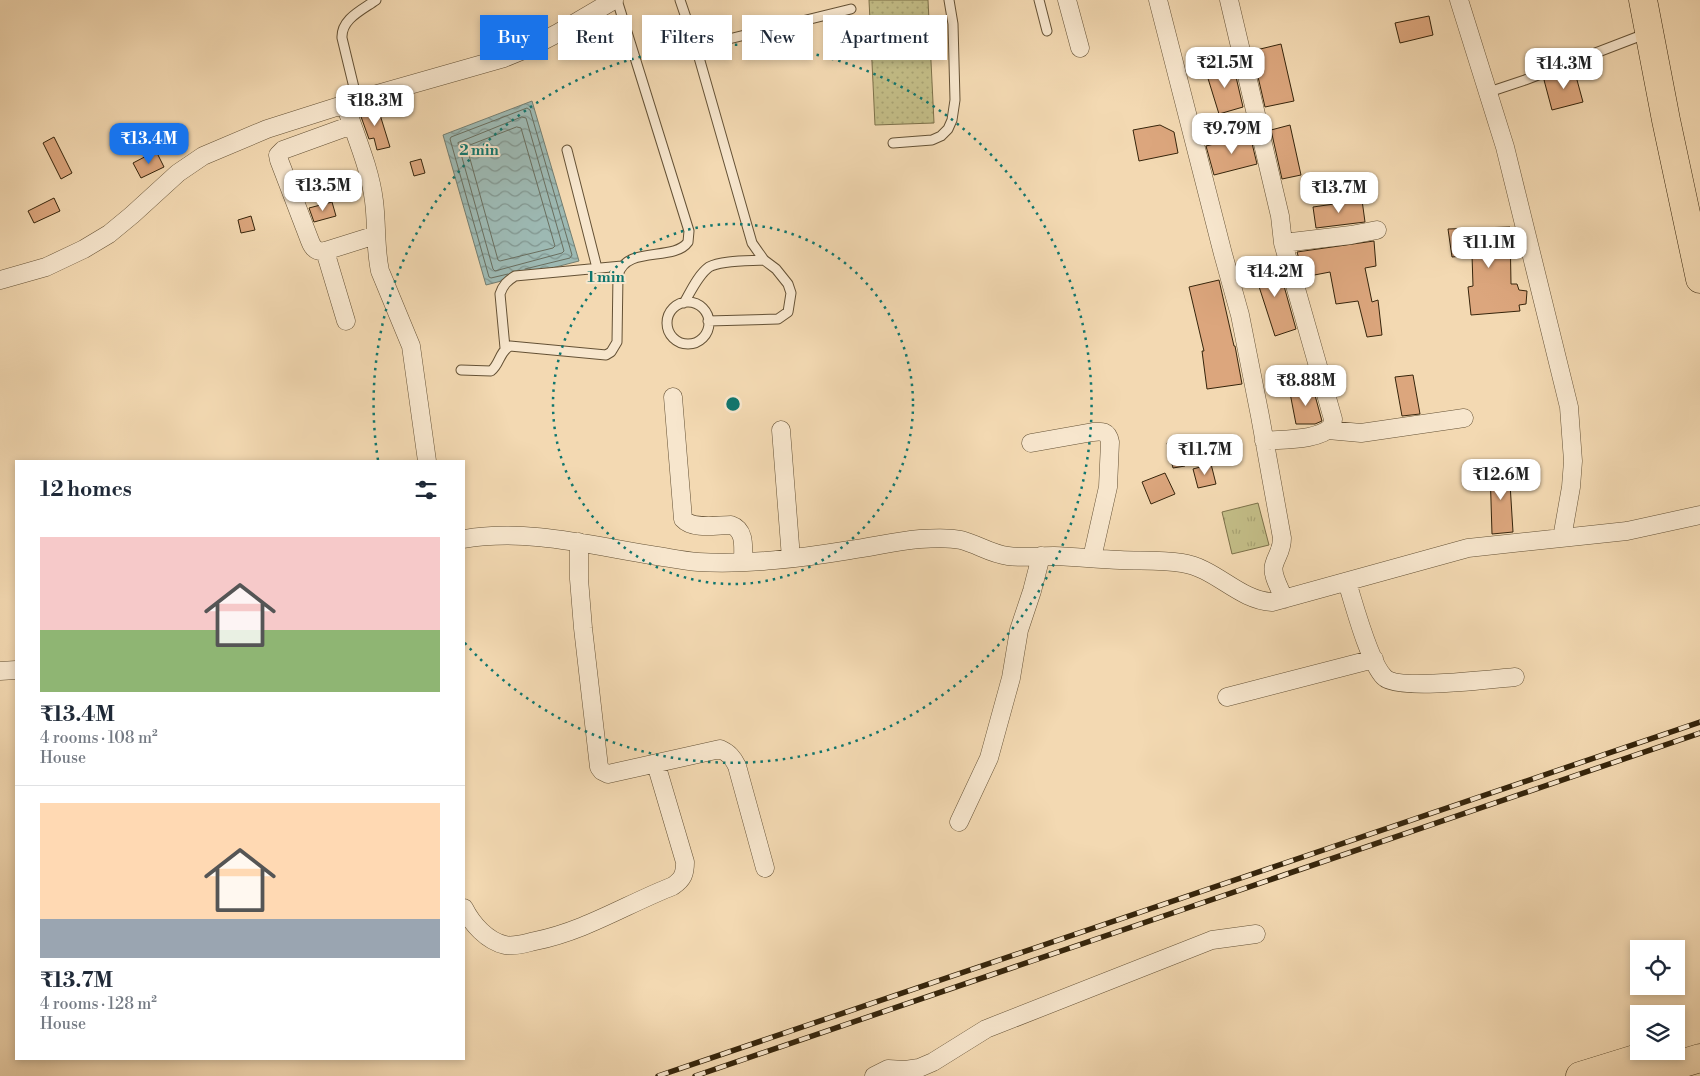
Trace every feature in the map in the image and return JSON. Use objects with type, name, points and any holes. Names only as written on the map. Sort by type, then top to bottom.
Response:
[{"type":"highway","points":[[1643,0],[1700,279]]},
{"type":"highway","points":[[1685,1044],[1700,1039]]},
{"type":"highway","points":[[1641,1076],[1700,1058]]},
{"type":"highway","points":[[1580,1076],[1632,1060]]},
{"type":"street","points":[[0,280],[46,267],[109,234],[178,173],[202,156],[267,129],[351,102],[504,58],[531,47],[616,0]]},
{"type":"street","points":[[1067,0],[1080,48]]},
{"type":"street","points":[[1158,0],[1240,314],[1282,538],[1282,546],[1274,566],[1274,572],[1284,599]]},
{"type":"street","points":[[1229,0],[1280,216],[1283,244],[1333,419],[1332,426],[1328,430],[1313,436],[1264,441]]},
{"type":"street","points":[[1459,0],[1505,147],[1569,407],[1573,461],[1571,487],[1562,538]]},
{"type":"street","points":[[351,102],[352,125],[374,200],[377,258],[380,271],[411,346],[427,460]]},
{"type":"street","points":[[352,125],[283,150],[278,155],[278,160],[312,247],[319,251],[325,251],[376,235]]},
{"type":"street","points":[[1283,244],[1351,236],[1377,230]]},
{"type":"street","points":[[325,251],[346,321]]},
{"type":"street","points":[[673,397],[683,519],[686,523],[693,525],[731,524],[736,526],[741,531],[743,562]]},
{"type":"street","points":[[1328,430],[1361,433],[1464,418]]},
{"type":"street","points":[[781,430],[791,558]]},
{"type":"street","points":[[1030,443],[1101,431],[1109,436],[1108,487],[1092,558]]},
{"type":"street","points":[[465,539],[524,536],[579,542],[697,562],[743,562],[791,558],[920,539],[942,538],[960,540],[987,551],[1004,555],[1185,563],[1219,577],[1253,598],[1272,602],[1468,548],[1627,531],[1700,515]]},
{"type":"street","points":[[579,542],[579,579],[583,628],[599,767],[608,774],[720,749],[727,752],[737,766],[765,868]]},
{"type":"street","points":[[959,822],[989,758],[1011,678],[1020,630],[1041,556]]},
{"type":"street","points":[[1347,582],[1374,659],[1385,679],[1405,684],[1515,677]]},
{"type":"street","points":[[1228,696],[1374,659]]},
{"type":"street","points":[[0,671],[15,670]]},
{"type":"street","points":[[465,910],[480,932],[506,945],[520,945],[554,938],[592,924],[673,886],[681,880],[685,872],[684,862],[656,764]]},
{"type":"street","points":[[874,1076],[888,1069],[905,1070],[919,1068],[933,1062],[986,1029],[1212,940],[1256,934]]},
{"type":"lane","points":[[351,102],[342,31],[348,19],[376,0]]},
{"type":"lane","points":[[505,348],[513,346],[606,355],[612,352],[617,342],[618,275],[622,266],[629,260],[682,248],[688,242],[690,236],[616,0]]},
{"type":"lane","points":[[680,0],[685,15]]},
{"type":"lane","points":[[893,143],[932,140],[941,136],[948,129],[952,120],[955,100],[953,24],[949,0]]},
{"type":"lane","points":[[1038,0],[1047,31]]},
{"type":"lane","points":[[732,38],[851,9]]},
{"type":"lane","points":[[1489,92],[1650,33]]},
{"type":"lane","points":[[700,60],[752,243],[764,260],[776,269],[788,284],[791,293],[788,312],[778,319],[708,321]]},
{"type":"lane","points":[[567,150],[597,268]]},
{"type":"lane","points":[[684,302],[698,280],[710,266],[720,263],[764,260]]},
{"type":"lane","points":[[461,370],[491,370],[497,365],[505,348],[500,294],[502,286],[508,280],[515,276],[622,266]]},
{"type":"lane","points":[[684,302],[697,304],[702,308],[708,321],[706,334],[695,343],[682,344],[676,341],[668,330],[668,316],[676,305],[684,302]]},
{"type":"green space","points":[[869,0],[928,0],[929,15],[870,15]]},
{"type":"green space","points":[[872,60],[931,60],[934,123],[875,125]]},
{"type":"green space","points":[[1258,503],[1269,545],[1232,554],[1222,512]]},
{"type":"water","points":[[532,101],[579,261],[486,285],[443,135]]},
{"type":"building","points":[[1429,16],[1433,35],[1400,43],[1395,23]]},
{"type":"building","points":[[1281,44],[1294,101],[1265,107],[1252,51]]},
{"type":"building","points":[[1233,64],[1243,107],[1219,114],[1206,72]]},
{"type":"building","points":[[1574,69],[1583,102],[1552,110],[1544,80]]},
{"type":"building","points":[[377,105],[390,147],[377,150],[374,138],[369,139],[359,111]]},
{"type":"building","points":[[1160,125],[1174,132],[1178,153],[1139,161],[1133,130]]},
{"type":"building","points":[[1290,125],[1301,175],[1282,179],[1271,130]]},
{"type":"building","points":[[1250,135],[1257,164],[1214,175],[1206,146]]},
{"type":"building","points":[[54,137],[72,173],[61,179],[43,143]]},
{"type":"building","points":[[156,151],[164,167],[141,178],[133,163]]},
{"type":"building","points":[[421,159],[425,173],[414,176],[410,162]]},
{"type":"building","points":[[54,198],[60,211],[34,223],[28,211]]},
{"type":"building","points":[[1362,200],[1365,222],[1316,228],[1313,207]]},
{"type":"building","points":[[332,202],[336,216],[314,222],[309,208]]},
{"type":"building","points":[[251,216],[255,230],[241,233],[238,220]]},
{"type":"building","points":[[1510,227],[1511,284],[1517,284],[1519,290],[1527,291],[1526,304],[1519,305],[1520,311],[1471,315],[1468,287],[1473,286],[1472,255],[1452,257],[1448,229]]},
{"type":"building","points":[[1374,241],[1376,266],[1365,268],[1372,302],[1378,300],[1382,335],[1367,337],[1358,301],[1336,304],[1330,272],[1304,277],[1297,252]]},
{"type":"building","points":[[1277,261],[1296,329],[1275,336],[1253,268]]},
{"type":"building","points":[[1219,280],[1242,384],[1207,389],[1202,351],[1204,351],[1189,287]]},
{"type":"building","points":[[1413,375],[1420,414],[1402,416],[1395,377]]},
{"type":"building","points":[[1313,388],[1322,421],[1315,424],[1296,424],[1290,393]]},
{"type":"building","points":[[1178,436],[1185,466],[1173,468],[1167,443]]},
{"type":"building","points":[[1211,464],[1216,484],[1198,488],[1193,469]]},
{"type":"building","points":[[1509,467],[1513,532],[1492,534],[1490,468]]},
{"type":"building","points":[[1165,473],[1175,494],[1151,504],[1142,482]]},
{"type":"railway","points":[[658,1076],[1700,722]]},
{"type":"railway","points":[[695,1076],[1700,733]]}]
